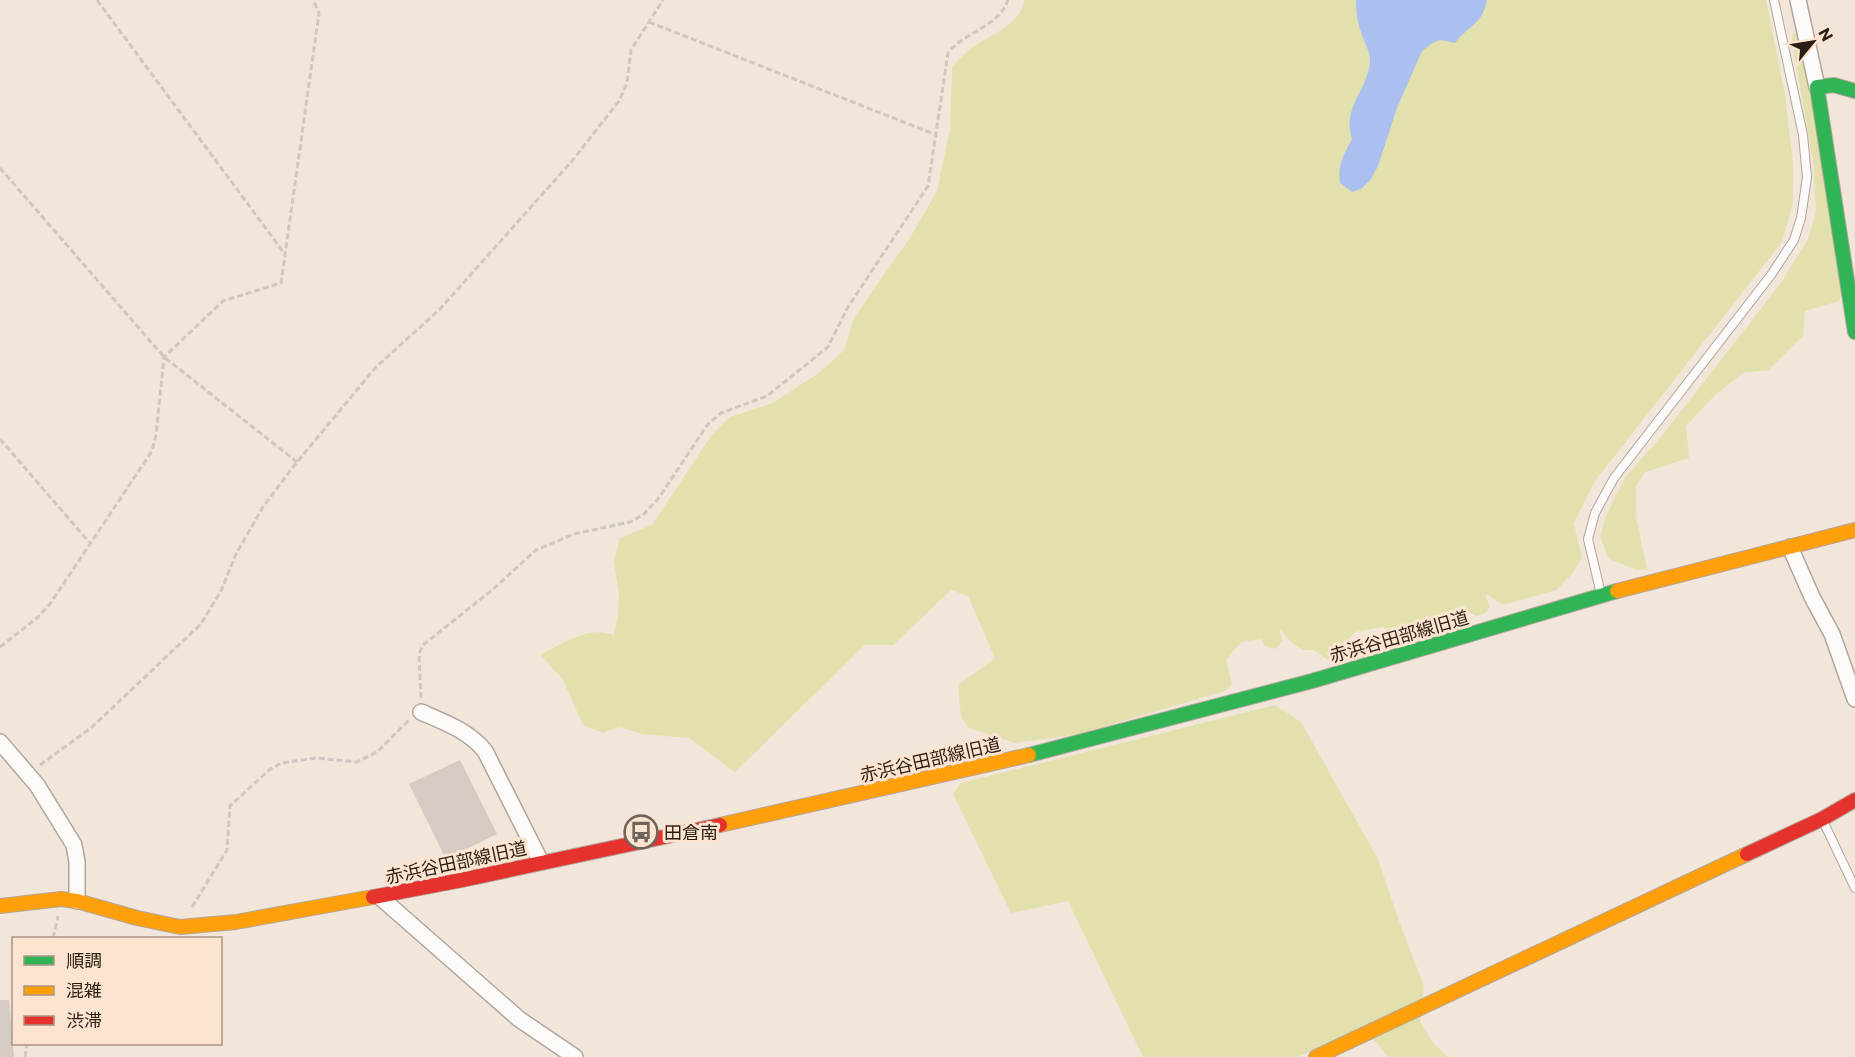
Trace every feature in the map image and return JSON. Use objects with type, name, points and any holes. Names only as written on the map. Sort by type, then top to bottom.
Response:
[{"type":"street","points":[[1798,0],[1817,87],[1855,332]]},
{"type":"street","points":[[1817,87],[1834,85],[1855,91]]},
{"type":"street","name":"赤浜谷田部線旧道","points":[[0,906],[61,899],[180,927],[236,922],[380,897],[784,811],[1052,750],[1280,690],[1601,595],[1855,530]]},
{"type":"street","points":[[1790,547],[1812,597],[1832,634],[1855,699]]},
{"type":"street","points":[[422,712],[453,726],[477,741],[485,751],[541,862]]},
{"type":"street","points":[[0,742],[37,785],[74,845],[77,862],[77,901]]},
{"type":"street","points":[[1316,1057],[1822,819],[1855,800]]},
{"type":"street","points":[[380,897],[519,1019],[575,1057]]},
{"type":"lane","points":[[1601,595],[1588,539],[1595,513],[1609,486],[1771,275],[1794,240],[1801,218],[1807,177],[1803,135],[1774,0]]},
{"type":"lane","points":[[1822,819],[1855,888]]},
{"type":"path","points":[[97,0],[284,253]]},
{"type":"path","points":[[0,647],[37,618],[50,604],[152,451],[156,435],[164,357],[223,301],[280,283],[319,13],[314,0]]},
{"type":"path","points":[[28,774],[91,728],[201,624],[221,591],[236,554],[263,507],[297,462],[376,366],[440,309],[578,152],[619,101],[627,83],[631,50],[663,0]]},
{"type":"path","points":[[180,927],[227,850],[230,806],[269,770],[281,763],[316,758],[357,762],[377,752],[411,717],[422,712],[419,654],[423,645],[491,591],[536,550],[574,534],[630,522],[643,515],[658,499],[708,424],[721,413],[767,396],[828,347],[848,307],[927,186],[948,53],[953,46],[997,19],[1005,10],[1008,0]]},
{"type":"path","points":[[649,22],[934,134]]},
{"type":"path","points":[[0,168],[164,357],[297,462]]},
{"type":"path","points":[[0,439],[90,543]]},
{"type":"green space","points":[[1024,0],[1766,0],[1785,95],[1793,162],[1793,203],[1782,242],[1595,481],[1574,523],[1582,558],[1572,574],[1556,590],[1503,605],[1489,595],[1485,595],[1490,607],[1486,612],[1477,616],[1468,612],[1463,605],[1442,624],[1430,626],[1420,624],[1416,630],[1395,635],[1383,627],[1355,632],[1339,650],[1341,655],[1328,660],[1314,650],[1304,650],[1292,643],[1281,630],[1279,631],[1283,640],[1276,649],[1265,646],[1261,639],[1241,642],[1226,660],[1232,684],[1225,691],[1079,734],[1015,743],[969,728],[961,717],[958,685],[995,658],[968,596],[951,590],[893,645],[865,645],[735,772],[689,738],[642,734],[619,727],[603,733],[583,725],[562,678],[540,655],[585,634],[595,632],[614,635],[619,594],[614,561],[620,538],[652,525],[711,436],[730,417],[773,403],[820,372],[844,350],[854,318],[911,236],[937,191],[950,129],[952,67],[969,50],[1010,23],[1022,9]]},
{"type":"green space","points":[[1796,33],[1809,74],[1843,291],[1839,301],[1805,311],[1803,336],[1769,370],[1743,373],[1716,394],[1686,426],[1689,458],[1645,472],[1636,486],[1636,516],[1647,569],[1637,570],[1609,559],[1600,537],[1605,518],[1624,479],[1660,438],[1782,281],[1808,239],[1816,212],[1813,162],[1792,40],[1793,34]]},
{"type":"green space","points":[[1275,705],[1301,722],[1378,859],[1424,986],[1420,1022],[1433,1043],[1448,1057],[1389,1057],[1365,1030],[1297,1057],[1143,1057],[1068,901],[1011,913],[953,794],[961,783]]},
{"type":"water","points":[[1356,0],[1487,0],[1479,20],[1455,43],[1440,40],[1422,51],[1397,108],[1378,166],[1371,179],[1361,189],[1352,192],[1340,183],[1340,170],[1352,139],[1350,118],[1352,109],[1368,74],[1370,63],[1359,24]]},
{"type":"building","points":[[460,760],[497,834],[446,859],[409,784]]},
{"type":"building","points":[[0,1000],[9,1000],[14,1057],[0,1057]]},
{"type":"traffic: fast","points":[[1855,91],[1834,85],[1817,87],[1855,332]]},
{"type":"traffic: fast","points":[[1029,755],[1312,681],[1617,591]]},
{"type":"traffic: slow","points":[[1617,591],[1855,530]]},
{"type":"traffic: slow","points":[[720,825],[1029,755]]},
{"type":"traffic: slow","points":[[1316,1057],[1747,854]]},
{"type":"traffic: slow","points":[[0,906],[61,899],[180,927],[236,922],[373,897]]},
{"type":"traffic: jam","points":[[1747,854],[1822,819],[1855,800]]},
{"type":"traffic: jam","points":[[373,897],[720,825]]},
{"type":"place","name":"田倉南","points":[[641,832]]}]
